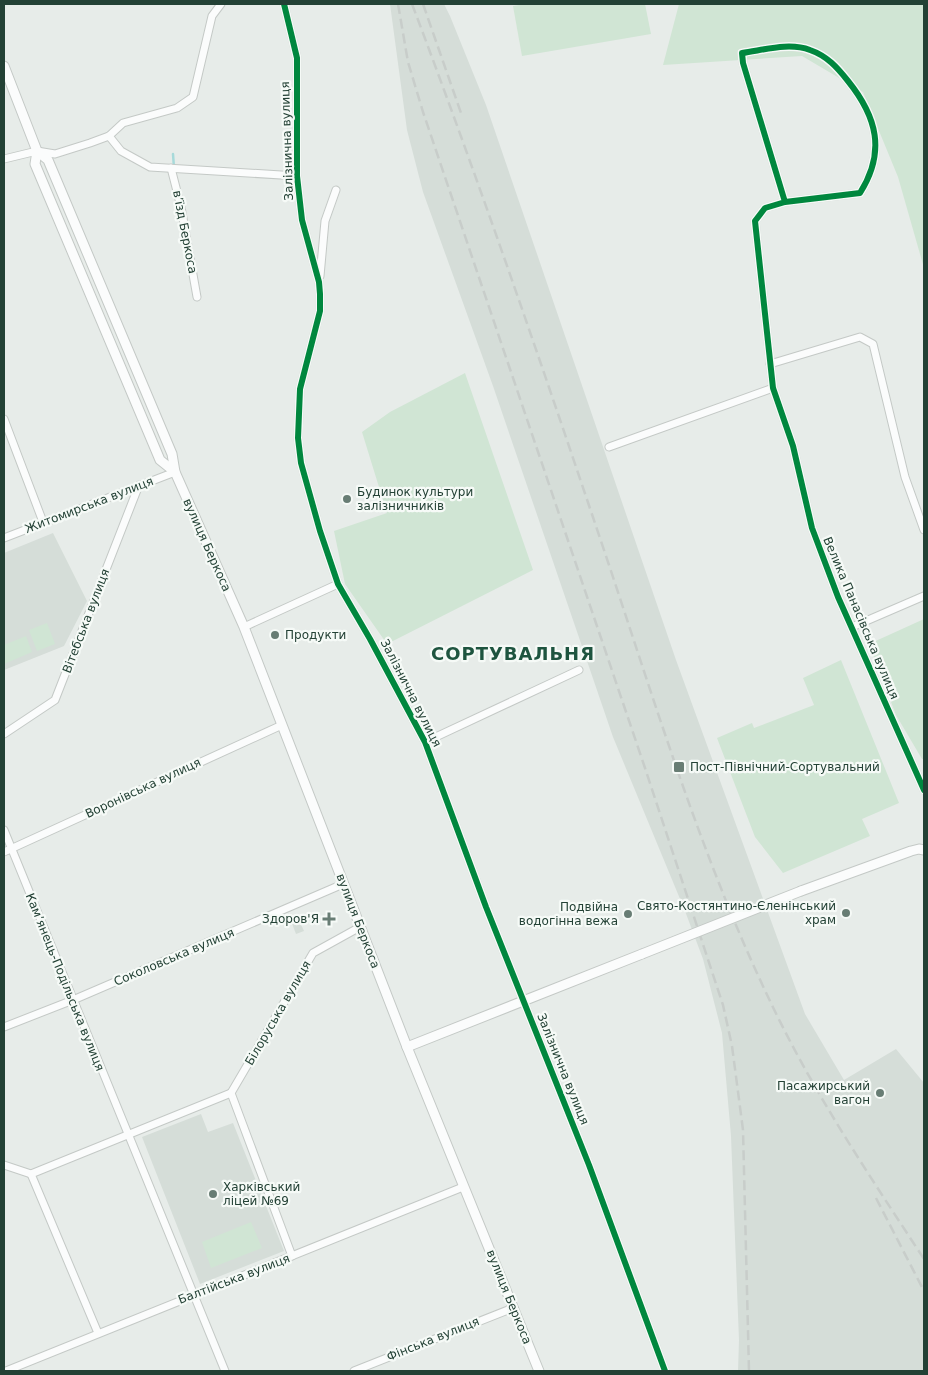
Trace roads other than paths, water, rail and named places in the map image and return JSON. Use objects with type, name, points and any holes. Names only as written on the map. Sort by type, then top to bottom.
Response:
[{"type":"street","points":[[4,160],[37,151],[55,154],[109,136],[123,123],[177,108],[193,97],[212,16],[221,4]]},
{"type":"street","name":"Залізнична вулиця","points":[[284,4],[296,58],[297,176],[302,220],[319,282],[320,311],[300,389],[298,438],[301,463],[327,558],[338,584],[370,639],[425,742],[486,907],[590,1165],[665,1371]]},
{"type":"street","name":"Велика Панасівська вулиця","points":[[785,202],[743,63],[742,53],[794,46],[811,50],[832,61],[859,95],[876,133],[875,155],[870,177],[860,193],[785,202],[765,208],[755,221],[772,388],[794,446],[812,528],[838,597],[924,790]]},
{"type":"street","points":[[4,66],[37,151]]},
{"type":"street","points":[[109,136],[121,151],[150,167],[297,176]]},
{"type":"street","name":"вулиця Беркоса","points":[[37,151],[35,164],[160,460],[175,472]]},
{"type":"street","name":"вулиця Беркоса","points":[[37,151],[48,160],[52,169],[172,454],[175,472],[244,627],[463,1187],[539,1371]]},
{"type":"street","name":"в’їзд Беркоса","points":[[174,168],[198,297]]},
{"type":"street","points":[[319,282],[325,220],[336,190]]},
{"type":"street","points":[[770,364],[860,337],[873,344],[905,477],[924,530]]},
{"type":"street","points":[[609,447],[772,388]]},
{"type":"street","points":[[4,419],[43,522]]},
{"type":"street","name":"Житомирська вулиця","points":[[4,538],[175,472]]},
{"type":"street","name":"Вітебська вулиця","points":[[4,734],[56,700],[139,485]]},
{"type":"street","points":[[244,627],[338,584]]},
{"type":"street","name":"Велика Панасівська вулиця","points":[[852,626],[924,596]]},
{"type":"street","points":[[425,742],[579,670]]},
{"type":"street","name":"Воронівська вулиця","points":[[7,850],[282,725]]},
{"type":"street","name":"Кам’янець-Подільська вулиця","points":[[4,830],[7,850],[73,1000],[225,1371]]},
{"type":"street","points":[[408,1047],[801,891],[922,848]]},
{"type":"street","name":"Соколовська вулиця","points":[[4,1027],[73,1000],[343,884]]},
{"type":"street","name":"Білоруська вулиця","points":[[231,1093],[313,953],[360,927]]},
{"type":"street","points":[[4,1165],[31,1174],[231,1093],[292,1256]]},
{"type":"street","points":[[31,1174],[98,1333]]},
{"type":"street","name":"Балтійська вулиця","points":[[6,1371],[463,1187]]},
{"type":"street","name":"Фінська вулиця","points":[[354,1371],[513,1308]]},
{"type":"waterway","points":[[173,154],[174,168]]},
{"type":"railway","points":[[398,4],[408,62],[423,112],[645,768],[723,1005],[732,1046],[743,1130],[749,1371]]},
{"type":"railway","points":[[412,4],[513,283],[664,731],[723,894],[770,1001],[804,1068],[842,1133],[924,1259]]},
{"type":"railway","points":[[423,4],[461,113]]},
{"type":"railway","points":[[876,1198],[924,1291]]},
{"type":"place","name":"Будинок культури залізничників","points":[[347,499]]},
{"type":"place","name":"Продукти","points":[[275,635]]},
{"type":"place","name":"Пост-Північний-Сортувальний","points":[[679,767]]},
{"type":"place","name":"Свято-Костянтино-Єленінський храм","points":[[846,913]]},
{"type":"place","name":"Подвійна водогінна вежа","points":[[628,914]]},
{"type":"place","name":"Здоров'Я","points":[[329,919]]},
{"type":"place","name":"Пасажирський вагон","points":[[880,1093]]},
{"type":"place","name":"Харківський ліцей №69","points":[[213,1194]]},
{"type":"district","name":"СОРТУВАЛЬНЯ","points":[[513,653]]}]
